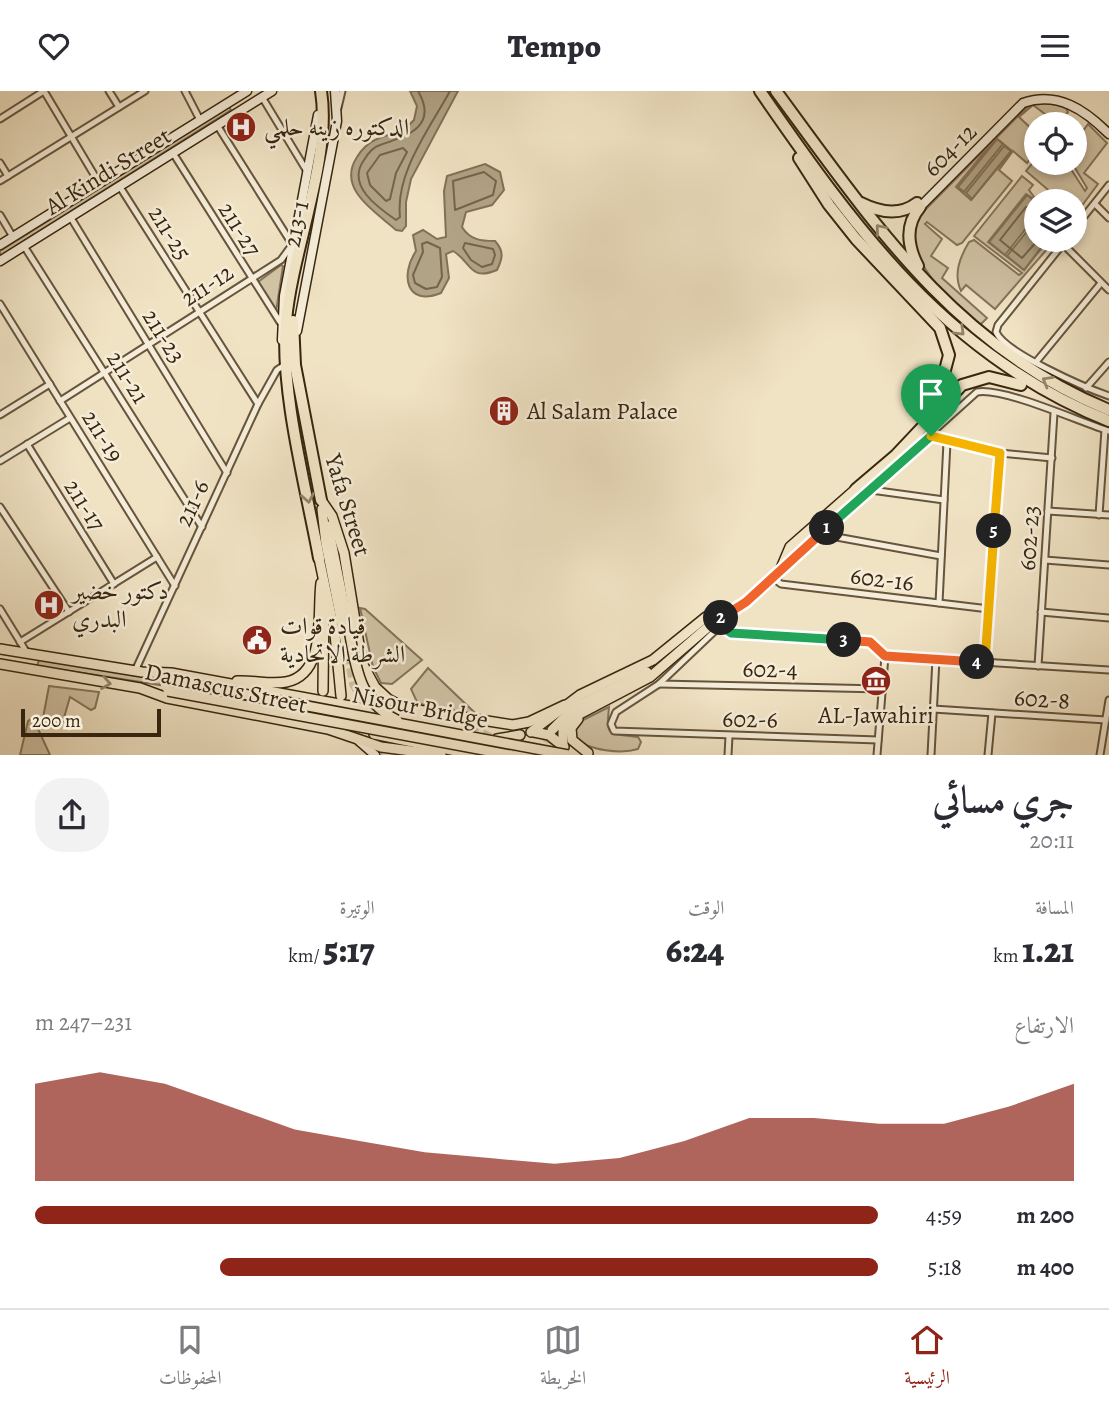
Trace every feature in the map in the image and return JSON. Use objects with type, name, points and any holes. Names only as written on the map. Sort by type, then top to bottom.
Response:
[{"type":"highway","name":"Yafa Street","points":[[314,190],[322,131],[319,91]]},
{"type":"highway","name":"Yafa Street","points":[[319,558],[288,363],[289,293],[328,131],[328,91]]},
{"type":"highway","points":[[760,91],[842,206],[892,265],[965,337],[1044,393],[1108,428]]},
{"type":"highway","points":[[776,91],[854,198],[925,281],[974,329],[1021,366],[1070,394],[1109,410]]},
{"type":"highway","points":[[795,142],[796,153],[829,205],[869,254],[940,328],[949,355],[945,370]]},
{"type":"highway","points":[[854,198],[869,207],[886,211],[903,211],[919,205]]},
{"type":"highway","points":[[919,205],[911,223],[909,242],[925,281]]},
{"type":"highway","name":"Yafa Street","points":[[288,363],[321,505]]},
{"type":"highway","points":[[856,489],[895,455],[953,392],[967,382],[984,377],[1001,377],[1044,393]]},
{"type":"main road","name":"Al Kindi Street","points":[[0,245],[247,91]]},
{"type":"main road","name":"Al Kindi Street","points":[[0,261],[271,91]]},
{"type":"main road","points":[[288,363],[280,323],[318,118],[319,91]]},
{"type":"main road","name":"213-1","points":[[288,363],[333,143],[337,110],[335,91]]},
{"type":"main road","name":"604-12","points":[[919,205],[1021,100],[1036,91]]},
{"type":"main road","name":"604-12","points":[[919,205],[1023,103],[1038,95],[1052,93],[1067,96],[1109,134]]},
{"type":"main road","points":[[239,96],[240,103],[246,107]]},
{"type":"main road","points":[[1074,96],[1109,127]]},
{"type":"main road","points":[[229,102],[235,108],[235,114]]},
{"type":"main road","points":[[348,705],[405,722],[492,739],[531,732],[545,724],[565,705],[653,660],[746,602],[783,566],[790,547],[856,489]]},
{"type":"main road","points":[[321,505],[334,549],[359,679],[366,694],[382,712],[412,726]]},
{"type":"main road","points":[[321,505],[348,655]]},
{"type":"main road","name":"Yafa Street","points":[[321,505],[332,516],[344,553],[362,663],[381,694],[396,704],[414,710],[513,725],[529,722],[565,705]]},
{"type":"main road","points":[[319,558],[325,619],[323,691]]},
{"type":"main road","name":"Yafa Street","points":[[319,558],[335,634],[341,696]]},
{"type":"main road","points":[[225,684],[282,683],[304,672],[316,650],[321,583]]},
{"type":"main road","points":[[561,744],[562,733],[569,721],[650,677],[714,621]]},
{"type":"main road","name":"Damascus Street","points":[[0,649],[139,671],[170,673],[348,705]]},
{"type":"main road","points":[[561,744],[575,707],[640,676],[679,653]]},
{"type":"main road","points":[[362,663],[371,693],[391,712]]},
{"type":"main road","name":"Damascus Street","points":[[0,664],[140,688],[167,698],[328,729],[356,740],[421,754],[441,755]]},
{"type":"main road","name":"Nisour Bridge","points":[[139,671],[169,680],[412,726],[561,744]]},
{"type":"main road","name":"Nisour Bridge","points":[[140,688],[508,755]]},
{"type":"main road","points":[[348,705],[470,728]]},
{"type":"main road","points":[[590,709],[574,723],[571,734],[576,746],[593,754]]},
{"type":"main road","points":[[531,732],[569,749],[593,754]]},
{"type":"main road","points":[[374,734],[467,753]]},
{"type":"main road","points":[[508,755],[510,744],[520,735]]},
{"type":"main road","points":[[356,740],[374,755]]},
{"type":"main road","points":[[576,755],[593,754]]},
{"type":"street","points":[[0,118],[44,91],[99,183]]},
{"type":"street","points":[[109,91],[119,107]]},
{"type":"street","points":[[0,181],[145,91]]},
{"type":"street","points":[[185,91],[200,120]]},
{"type":"street","points":[[337,110],[342,91]]},
{"type":"street","points":[[262,97],[308,173]]},
{"type":"street","points":[[217,125],[294,241]]},
{"type":"street","name":"211-27","points":[[173,153],[280,323]]},
{"type":"street","points":[[297,155],[305,158],[312,153]]},
{"type":"street","points":[[0,163],[8,176]]},
{"type":"street","points":[[1087,214],[1109,185]]},
{"type":"street","name":"211-25","points":[[120,187],[258,404]]},
{"type":"street","points":[[1095,204],[1109,218]]},
{"type":"street","points":[[0,215],[13,237]]},
{"type":"street","name":"211-23","points":[[71,218],[227,473]]},
{"type":"street","name":"211-12","points":[[60,401],[281,260],[294,241]]},
{"type":"street","name":"211-21","points":[[24,246],[202,527]]},
{"type":"street","points":[[1057,252],[998,325],[996,332],[1001,340],[1036,362],[1086,389],[1109,396]]},
{"type":"street","points":[[1074,252],[1109,290]]},
{"type":"street","points":[[1036,362],[1101,283]]},
{"type":"street","name":"211-19","points":[[0,304],[175,586]]},
{"type":"street","points":[[1086,389],[1109,362]]},
{"type":"street","name":"211-6","points":[[139,671],[258,404],[277,370],[288,363]]},
{"type":"street","points":[[0,403],[3,414],[50,384]]},
{"type":"street","points":[[783,566],[931,436],[971,397],[981,391],[1025,401],[1054,413],[1108,428],[1099,515]]},
{"type":"street","name":"602-23","points":[[1038,666],[1054,413]]},
{"type":"street","points":[[0,461],[71,418]]},
{"type":"street","points":[[931,436],[1000,453],[1052,458]]},
{"type":"street","points":[[939,603],[947,442]]},
{"type":"street","name":"211-17","points":[[27,444],[114,585]]},
{"type":"street","points":[[985,662],[1000,453]]},
{"type":"street","points":[[870,490],[944,500]]},
{"type":"street","points":[[0,507],[69,612]]},
{"type":"street","points":[[1048,511],[1109,515]]},
{"type":"street","points":[[820,534],[941,556]]},
{"type":"street","points":[[20,642],[157,558]]},
{"type":"street","points":[[1045,560],[1109,565]]},
{"type":"street","name":"602-16","points":[[773,578],[781,584],[989,609]]},
{"type":"street","points":[[0,610],[27,653]]},
{"type":"street","points":[[1041,613],[1109,618]]},
{"type":"street","points":[[659,684],[714,621],[731,633],[870,642],[885,656],[1109,670]]},
{"type":"street","points":[[877,755],[885,656]]},
{"type":"street","points":[[931,755],[936,659]]},
{"type":"street","name":"602-4","points":[[659,684],[881,689]]},
{"type":"street","name":"602-6","points":[[659,684],[612,717],[612,728],[621,733],[878,740]]},
{"type":"street","points":[[1100,755],[1109,700]]},
{"type":"street","name":"602-8","points":[[933,709],[1106,720]]},
{"type":"street","points":[[988,755],[992,713]]},
{"type":"street","points":[[728,755],[729,736]]},
{"type":"shaded area","points":[[1040,100],[1065,106],[1068,112],[1042,112],[1033,105],[1019,117],[1024,122],[1024,160],[1013,151],[999,170],[1012,181],[962,243],[957,245],[927,222],[925,224],[942,239],[931,256],[948,268],[942,278],[987,318],[979,326],[932,278],[917,250],[915,235],[917,218],[995,140],[956,187],[971,200],[1012,151],[996,138],[1030,104]]},
{"type":"shaded area","points":[[229,107],[231,110],[0,256],[0,251]]},
{"type":"shaded area","points":[[1087,125],[1107,143],[1087,169]]},
{"type":"shaded area","points":[[1031,175],[1075,175],[1084,189],[1047,189]]},
{"type":"shaded area","points":[[1079,175],[1087,175],[1098,184],[1087,199],[1087,188]]},
{"type":"shaded area","points":[[1022,176],[1033,185],[1030,189],[1024,189],[1024,197],[988,242],[1024,270],[1038,252],[1045,252],[995,309],[966,285],[961,291],[959,266],[969,242],[974,240],[1019,275],[1022,273],[974,236]]},
{"type":"shaded area","points":[[283,266],[276,312],[258,282]]},
{"type":"shaded area","points":[[360,608],[365,609],[422,660],[392,684],[381,683],[373,667]]},
{"type":"shaded area","points":[[39,660],[161,679],[160,685],[37,666]]},
{"type":"shaded area","points":[[428,668],[474,712],[472,715],[432,709],[417,702],[411,689]]},
{"type":"shaded area","points":[[49,686],[99,692],[95,708],[91,710],[70,697],[63,721],[43,718]]},
{"type":"shaded area","points":[[609,707],[608,724],[611,732],[638,737],[641,742],[638,749],[606,750],[589,746],[576,738],[575,730],[583,720]]},
{"type":"shaded area","points":[[31,719],[35,722],[50,755],[20,755],[28,721]]},
{"type":"water","points":[[410,91],[458,91],[411,179],[406,202],[406,226],[402,231],[396,230],[361,199],[351,179],[359,154],[368,144],[401,130],[414,120],[417,106]]},
{"type":"water","points":[[997,139],[1003,144],[964,192],[958,187]]},
{"type":"water","points":[[1004,146],[1011,151],[972,199],[966,193]]},
{"type":"water","points":[[485,164],[500,172],[504,190],[492,205],[466,212],[462,227],[476,239],[495,241],[502,255],[497,270],[488,273],[476,272],[453,251],[446,254],[449,278],[441,293],[420,296],[413,292],[408,279],[408,270],[416,251],[413,235],[423,230],[437,239],[446,237],[444,191],[447,176]]},
{"type":"water","points":[[1024,199],[1024,231],[1005,255],[989,242]]},
{"type":"water","points":[[1024,235],[1024,252],[1038,252],[1024,270],[1007,256]]},
{"type":"tunnel","points":[[348,655],[354,685],[372,714]]},
{"type":"tunnel","points":[[329,706],[346,729],[382,755]]},
{"type":"tunnel","points":[[470,728],[498,741],[513,755]]},
{"type":"tunnel","points":[[541,755],[552,731]]},
{"type":"place","name":"الدكتوره زينه حلمي","points":[[241,127]]},
{"type":"place","name":"Al Salam Palace","points":[[504,411]]},
{"type":"place","name":"دكتور خضير البدري","points":[[49,605]]},
{"type":"place","name":"قيادة قوات الشرطة الاتحادية","points":[[257,640]]},
{"type":"place","name":"AL-Jawahiri","points":[[876,681]]},
{"type":"route","points":[[931,436],[1000,453],[985,662],[885,656],[870,642],[731,633],[715,621],[746,602],[931,436]]}]
